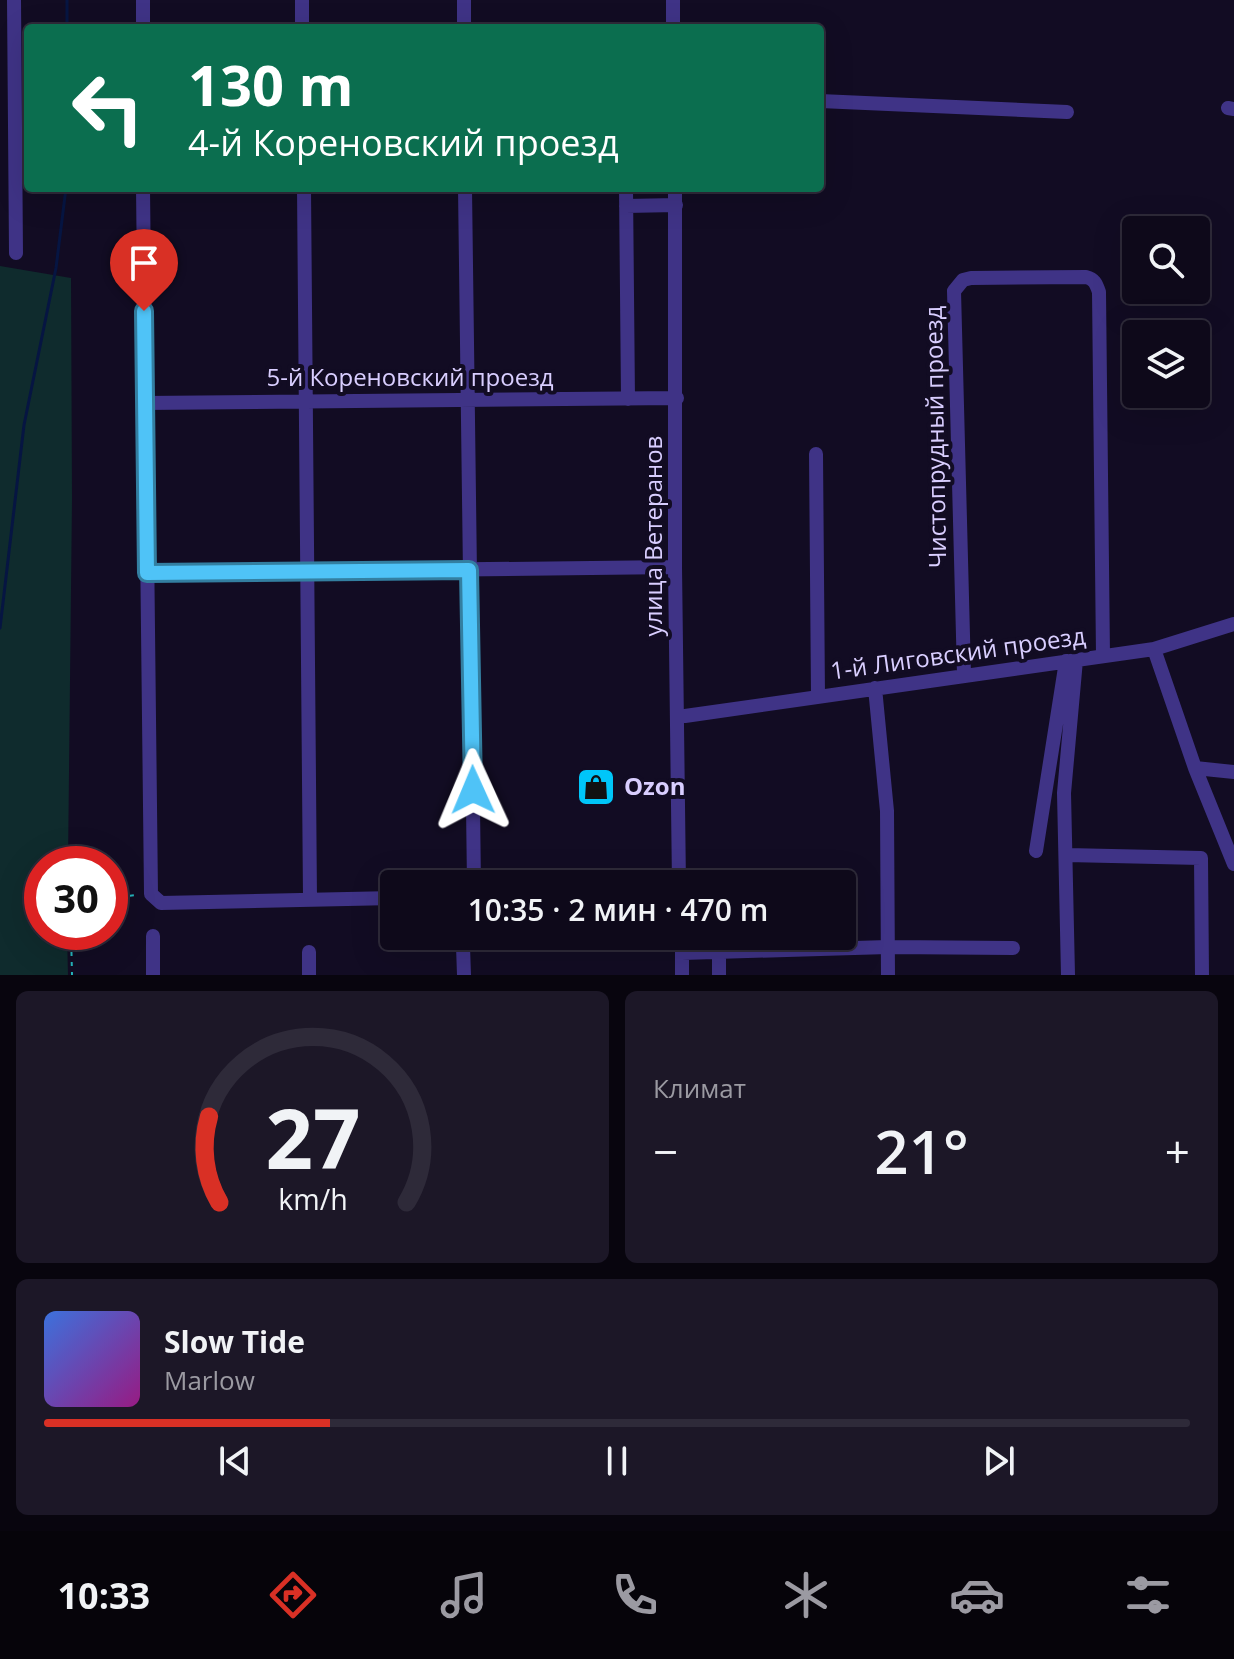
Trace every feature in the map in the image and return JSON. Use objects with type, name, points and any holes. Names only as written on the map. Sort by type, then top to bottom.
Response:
[{"type":"street","points":[[14,0],[16,253]]},
{"type":"street","points":[[143,0],[143,24]]},
{"type":"street","points":[[302,0],[302,24]]},
{"type":"street","points":[[464,0],[464,24]]},
{"type":"street","points":[[675,0],[675,24]]},
{"type":"street","points":[[824,101],[1067,112]]},
{"type":"street","points":[[143,192],[151,894],[161,903],[380,898]]},
{"type":"street","points":[[304,192],[310,899]]},
{"type":"street","points":[[465,192],[474,870]]},
{"type":"street","points":[[626,192],[628,399]]},
{"type":"street","name":"улица Ветеранов","points":[[677,192],[675,567],[681,870]]},
{"type":"street","name":"улица Ветеранов","points":[[677,192],[685,716],[681,870]]},
{"type":"street","points":[[626,206],[676,205]]},
{"type":"street","name":"Чистопрудный проезд","points":[[964,674],[954,291],[963,280],[971,278],[1086,277],[1092,279],[1099,292],[1103,656]]},
{"type":"street","name":"5-й Кореновский проезд","points":[[144,403],[677,398]]},
{"type":"street","points":[[816,454],[818,696]]},
{"type":"street","points":[[147,573],[675,567]]},
{"type":"street","name":"1-й Лиговский проезд","points":[[685,716],[1154,649],[1234,624]]},
{"type":"street","points":[[1154,649],[1195,768],[1234,864]]},
{"type":"street","points":[[1036,851],[1071,660]]},
{"type":"street","points":[[1068,975],[1064,793],[1071,660]]},
{"type":"street","points":[[875,688],[887,811],[888,975]]},
{"type":"street","points":[[1195,768],[1234,772]]},
{"type":"street","points":[[1067,855],[1201,858],[1202,975]]},
{"type":"street","points":[[153,936],[153,975]]},
{"type":"street","points":[[682,975],[682,953],[888,947],[1013,948]]},
{"type":"street","points":[[463,950],[464,975]]},
{"type":"street","points":[[309,952],[309,975]]},
{"type":"street","points":[[719,952],[719,975]]},
{"type":"path","points":[[128,896],[151,894]]},
{"type":"path","points":[[71,950],[72,975]]},
{"type":"green space","points":[[0,266],[71,278],[72,499],[68,846],[24,846],[24,950],[67,950],[68,975],[0,975]]},
{"type":"waterway","points":[[67,0],[67,24]]},
{"type":"waterway","points":[[0,628],[24,425],[56,268],[66,192]]},
{"type":"place","name":"Ozon","points":[[596,787]]},
{"type":"route","points":[[144,311],[147,573],[469,570],[473,790]]}]
